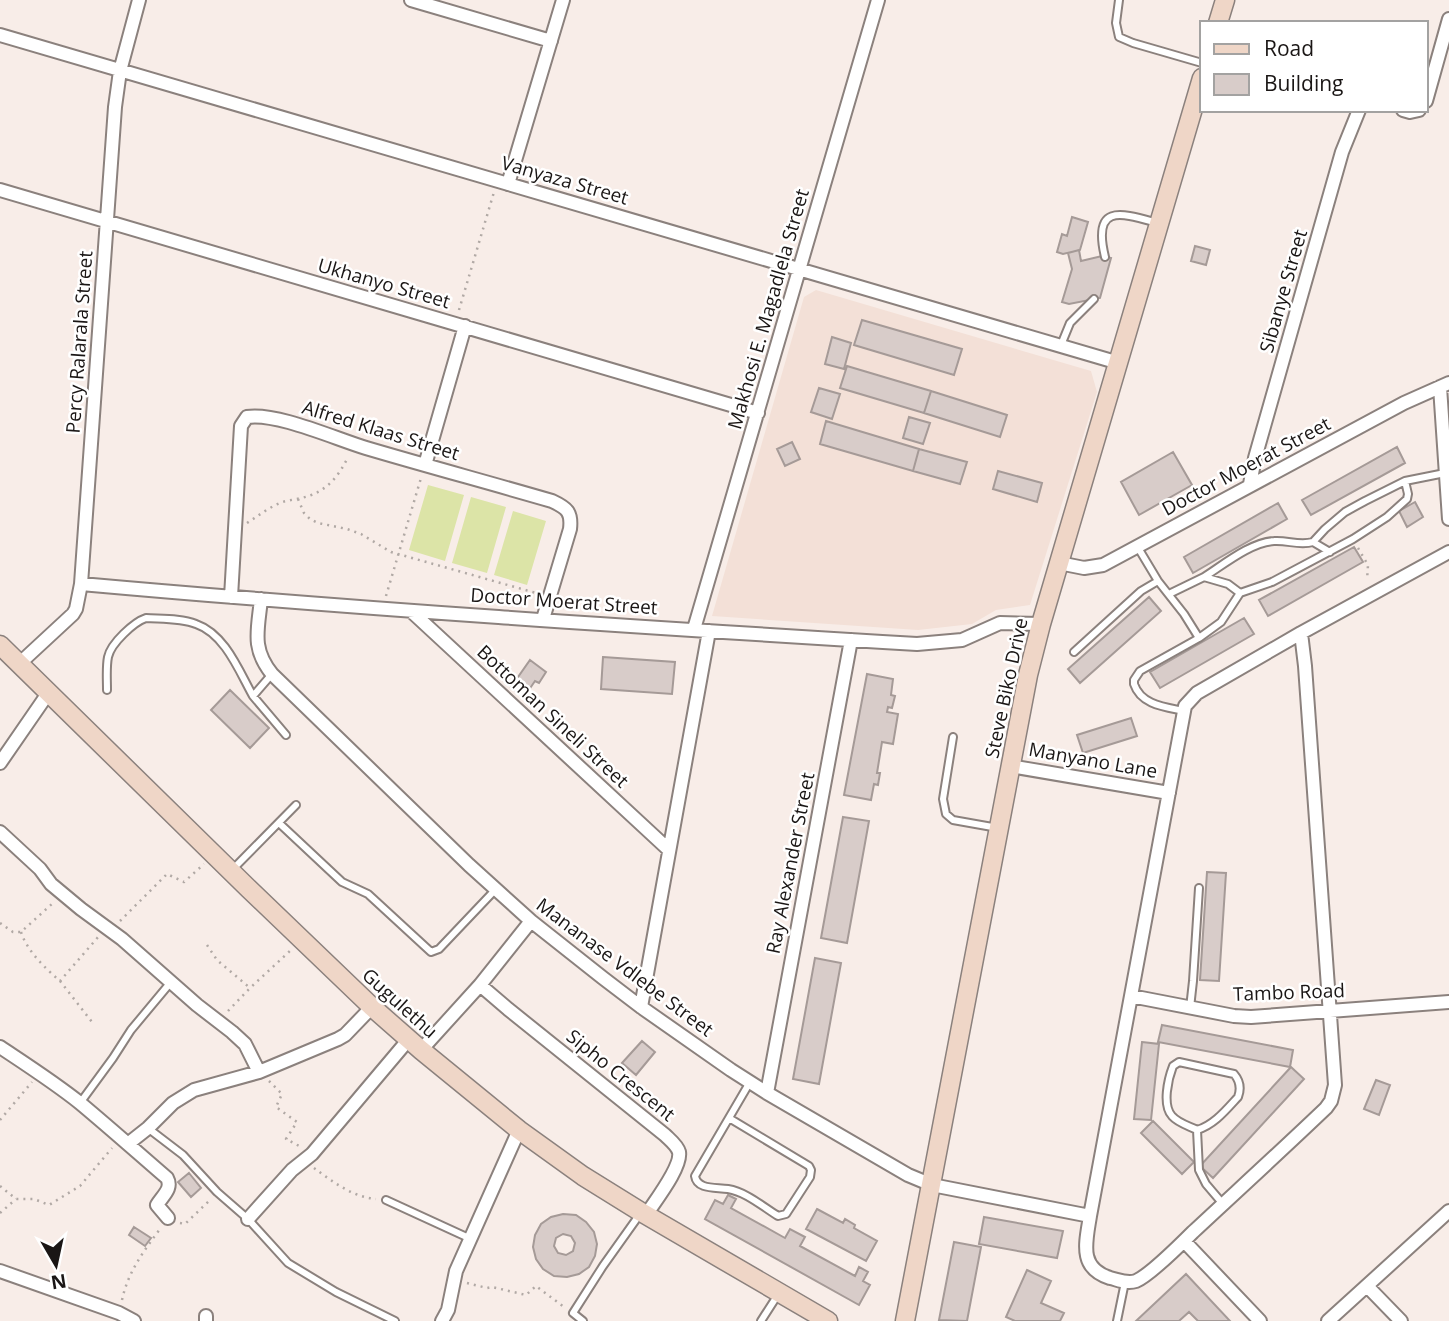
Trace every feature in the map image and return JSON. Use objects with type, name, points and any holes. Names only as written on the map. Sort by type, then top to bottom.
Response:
[{"type":"main road","points":[[1219,21],[1225,0]]},
{"type":"main road","name":"Steve Biko Drive","points":[[905,1321],[1028,675],[1200,85]]},
{"type":"main road","name":"Gugulethu","points":[[0,645],[372,1007],[519,1130],[583,1176],[644,1214],[828,1321]]},
{"type":"street","name":"Percy Ralarala Street","points":[[19,664],[76,609],[81,584],[115,107],[120,71],[139,0]]},
{"type":"street","points":[[411,0],[551,41]]},
{"type":"street","points":[[502,182],[563,0]]},
{"type":"street","name":"Makhosi E. Magadlela Street","points":[[694,629],[878,0]]},
{"type":"street","points":[[1428,94],[1449,19]]},
{"type":"street","name":"Vanyaza Street","points":[[0,35],[1119,363]]},
{"type":"street","name":"Sibanye Street","points":[[1250,484],[1255,458],[1342,152],[1358,112]]},
{"type":"street","name":"Ukhanyo Street","points":[[0,190],[758,413]]},
{"type":"street","points":[[425,465],[461,325]]},
{"type":"street","points":[[1444,385],[1445,473],[1449,519]]},
{"type":"street","name":"Doctor Moerat Street","points":[[1059,563],[1084,568],[1103,565],[1250,484],[1404,403],[1444,385]]},
{"type":"street","name":"Alfred Klaas Street","points":[[231,597],[241,426],[247,417],[262,416],[281,419],[563,506],[571,520],[570,530],[544,619]]},
{"type":"street","points":[[1301,633],[1307,680],[1335,1085],[1331,1101],[1143,1277],[1133,1282],[1125,1282],[1103,1276],[1091,1267],[1087,1258],[1090,1216],[1184,711],[1190,699],[1197,693],[1301,633],[1449,552]]},
{"type":"street","name":"Doctor Moerat Street","points":[[81,584],[411,611],[917,644],[962,640],[1000,623],[1041,624]]},
{"type":"street","name":"Mananase Vdlebe Street","points":[[261,599],[257,645],[263,664],[272,674],[531,921],[641,1007],[750,1083],[894,1168],[932,1185],[1090,1216]]},
{"type":"street","name":"Bottoman Sineli Street","points":[[411,611],[669,850]]},
{"type":"street","points":[[641,1007],[709,631]]},
{"type":"street","name":"Ray Alexander Street","points":[[767,1093],[851,640]]},
{"type":"street","points":[[0,763],[49,692]]},
{"type":"street","name":"Manyano Lane","points":[[1010,766],[1169,793]]},
{"type":"street","points":[[0,832],[40,869],[51,884],[122,939],[244,1044],[259,1072]]},
{"type":"street","points":[[248,1219],[415,1044],[480,985],[531,921]]},
{"type":"street","name":"Sipho Crescent","points":[[480,985],[676,1146],[679,1156],[676,1169],[644,1214]]},
{"type":"street","name":"Tambo Road","points":[[1131,996],[1251,1017],[1449,1002]]},
{"type":"street","points":[[125,1140],[148,1128],[173,1103],[194,1090],[259,1072],[338,1039],[372,1007]]},
{"type":"street","points":[[0,1047],[80,1103],[168,1180],[169,1187],[157,1205],[168,1218]]},
{"type":"street","points":[[442,1321],[448,1310],[456,1272],[519,1130]]},
{"type":"street","points":[[1328,1321],[1449,1211]]},
{"type":"street","points":[[1184,1241],[1260,1321]]},
{"type":"street","points":[[0,1271],[119,1313],[134,1321]]},
{"type":"street","points":[[1367,1286],[1401,1321]]},
{"type":"lane","points":[[1119,0],[1116,23],[1119,37],[1200,62]]},
{"type":"lane","points":[[1105,257],[1102,233],[1107,219],[1112,215],[1119,214],[1160,223]]},
{"type":"lane","points":[[1061,345],[1070,323],[1094,299]]},
{"type":"lane","points":[[1313,542],[1345,512],[1405,481],[1445,473]]},
{"type":"lane","points":[[1184,711],[1155,704],[1139,695],[1134,680],[1140,670],[1199,638],[1222,622],[1240,593],[1272,582],[1353,539],[1387,517],[1407,499],[1405,481]]},
{"type":"lane","points":[[1169,594],[1262,543],[1313,542],[1330,552]]},
{"type":"lane","points":[[1138,546],[1158,581],[1199,638]]},
{"type":"lane","points":[[1204,577],[1228,584],[1240,593]]},
{"type":"lane","points":[[1073,652],[1141,592],[1158,581]]},
{"type":"lane","points":[[107,690],[108,656],[112,647],[139,620],[152,618],[192,622],[204,627],[222,643],[253,696],[286,735]]},
{"type":"lane","points":[[253,696],[272,674]]},
{"type":"lane","points":[[953,737],[943,799],[946,814],[953,820],[1000,828]]},
{"type":"lane","points":[[231,872],[296,806]]},
{"type":"lane","points":[[279,823],[342,882],[368,894],[431,952],[439,949],[496,889]]},
{"type":"lane","points":[[1190,1008],[1199,888]]},
{"type":"lane","points":[[80,1103],[131,1030],[171,982]]},
{"type":"lane","points":[[1179,1062],[1234,1074],[1238,1078],[1238,1097],[1206,1128],[1197,1130],[1175,1119],[1168,1110],[1172,1066],[1179,1062]]},
{"type":"lane","points":[[729,1118],[809,1166],[810,1177],[786,1213],[778,1216],[738,1191],[708,1188],[696,1182],[695,1175],[729,1118],[750,1083]]},
{"type":"lane","points":[[148,1128],[183,1155],[288,1263],[336,1292],[395,1321]]},
{"type":"lane","points":[[1197,1130],[1202,1177],[1223,1204]]},
{"type":"lane","points":[[386,1200],[471,1239]]},
{"type":"lane","points":[[570,1321],[603,1266],[644,1214]]},
{"type":"lane","points":[[1117,1321],[1125,1282]]},
{"type":"lane","points":[[761,1321],[779,1293]]},
{"type":"lane","points":[[573,1313],[583,1321]]},
{"type":"path","points":[[461,325],[502,182]]},
{"type":"path","points":[[235,522],[247,523],[283,501],[313,495],[325,489],[345,464],[352,443]]},
{"type":"path","points":[[383,608],[425,465]]},
{"type":"path","points":[[298,499],[310,519],[361,534],[391,552],[550,598]]},
{"type":"path","points":[[1353,539],[1368,565]]},
{"type":"path","points":[[60,981],[108,929],[167,874],[184,883],[214,855]]},
{"type":"path","points":[[0,923],[13,932],[21,932],[62,893]]},
{"type":"path","points":[[21,932],[45,967],[60,981],[92,1022]]},
{"type":"path","points":[[218,1021],[302,940]]},
{"type":"path","points":[[207,945],[217,960],[250,988]]},
{"type":"path","points":[[259,1072],[282,1094],[276,1107],[297,1122],[286,1139],[341,1187],[367,1198],[386,1200]]},
{"type":"path","points":[[0,1120],[39,1074]]},
{"type":"path","points":[[0,1186],[16,1199],[34,1199],[49,1205],[80,1185],[125,1140]]},
{"type":"path","points":[[119,1313],[125,1284],[168,1218],[185,1224],[217,1192]]},
{"type":"path","points":[[0,1213],[16,1199]]},
{"type":"path","points":[[454,1280],[487,1289],[492,1287],[526,1294],[536,1286],[573,1313]]},
{"type":"shaded area","points":[[816,290],[1091,371],[1097,392],[1030,605],[996,610],[972,624],[918,630],[712,616],[804,297]]},
{"type":"green space","points":[[428,485],[464,495],[445,561],[409,550]]},
{"type":"green space","points":[[471,497],[506,507],[487,573],[452,563]]},
{"type":"green space","points":[[513,511],[546,521],[527,585],[494,575]]},
{"type":"building","points":[[1072,217],[1088,222],[1080,250],[1063,254],[1057,252],[1062,234],[1067,236]]},
{"type":"building","points":[[1195,246],[1210,250],[1206,265],[1191,261]]},
{"type":"building","points":[[1079,250],[1081,261],[1102,256],[1111,258],[1100,298],[1069,304],[1062,302],[1072,269],[1068,253]]},
{"type":"building","points":[[862,320],[962,349],[954,375],[854,345]]},
{"type":"building","points":[[832,337],[851,343],[844,369],[825,364]]},
{"type":"building","points":[[847,366],[931,391],[924,413],[840,388]]},
{"type":"building","points":[[819,388],[840,394],[832,419],[811,412]]},
{"type":"building","points":[[931,391],[1007,415],[1000,437],[924,413]]},
{"type":"building","points":[[909,417],[930,423],[923,444],[903,438]]},
{"type":"building","points":[[826,421],[919,449],[913,471],[820,444]]},
{"type":"building","points":[[792,442],[800,459],[785,466],[777,449]]},
{"type":"building","points":[[1397,447],[1405,463],[1311,515],[1302,500]]},
{"type":"building","points":[[919,449],[967,462],[960,484],[913,471]]},
{"type":"building","points":[[1173,452],[1192,485],[1139,515],[1121,482]]},
{"type":"building","points":[[998,471],[1042,483],[1037,502],[993,489]]},
{"type":"building","points":[[1415,502],[1423,517],[1407,527],[1399,511]]},
{"type":"building","points":[[1278,503],[1287,519],[1193,573],[1184,557]]},
{"type":"building","points":[[1354,547],[1363,562],[1268,616],[1259,600]]},
{"type":"building","points":[[1149,597],[1161,611],[1080,683],[1068,669]]},
{"type":"building","points":[[1244,618],[1254,634],[1160,688],[1150,672]]},
{"type":"building","points":[[603,657],[675,662],[672,694],[601,689]]},
{"type":"building","points":[[530,660],[546,672],[539,683],[535,681],[524,697],[511,687]]},
{"type":"building","points":[[867,674],[893,679],[891,695],[895,696],[892,708],[888,707],[887,712],[898,714],[893,744],[882,742],[877,773],[880,773],[878,785],[874,784],[871,800],[844,795]]},
{"type":"building","points":[[230,690],[269,728],[250,748],[211,710]]},
{"type":"building","points":[[1131,718],[1137,736],[1083,753],[1077,735]]},
{"type":"building","points":[[843,817],[869,821],[847,943],[821,938]]},
{"type":"building","points":[[1207,872],[1226,873],[1219,981],[1200,980]]},
{"type":"building","points":[[815,958],[841,963],[819,1084],[793,1079]]},
{"type":"building","points":[[1162,1025],[1293,1050],[1290,1067],[1158,1042]]},
{"type":"building","points":[[642,1041],[655,1052],[636,1075],[622,1063]]},
{"type":"building","points":[[1142,1042],[1159,1044],[1151,1120],[1134,1119]]},
{"type":"building","points":[[1291,1067],[1304,1079],[1213,1178],[1200,1166]]},
{"type":"building","points":[[1376,1080],[1390,1085],[1379,1115],[1364,1109]]},
{"type":"building","points":[[1153,1121],[1194,1162],[1182,1174],[1141,1133]]},
{"type":"building","points":[[189,1173],[201,1188],[191,1197],[178,1182]]},
{"type":"building","points":[[728,1195],[736,1199],[731,1208],[785,1238],[790,1229],[805,1237],[800,1246],[855,1276],[859,1267],[868,1272],[863,1281],[870,1285],[859,1305],[705,1219],[715,1200],[723,1204]]},
{"type":"building","points":[[817,1209],[843,1223],[845,1219],[855,1225],[854,1228],[877,1241],[866,1261],[806,1229]]},
{"type":"building","points":[[576,1215],[594,1232],[597,1244],[595,1256],[589,1267],[579,1274],[554,1276],[543,1269],[536,1259],[533,1247],[535,1235],[541,1224],[551,1217]],"holes":[[[563,1234],[571,1236],[575,1243],[573,1251],[566,1255],[558,1253],[554,1246],[556,1238]]]},
{"type":"building","points":[[984,1217],[1063,1231],[1057,1258],[979,1244]]},
{"type":"building","points":[[134,1227],[151,1238],[145,1246],[129,1235]]},
{"type":"building","points":[[954,1242],[981,1247],[967,1321],[939,1320]]},
{"type":"building","points":[[1027,1270],[1051,1281],[1041,1303],[1064,1313],[1060,1321],[1015,1321],[1006,1317]]},
{"type":"building","points":[[1186,1274],[1230,1321],[1198,1321],[1189,1312],[1179,1321],[1136,1321]]}]
